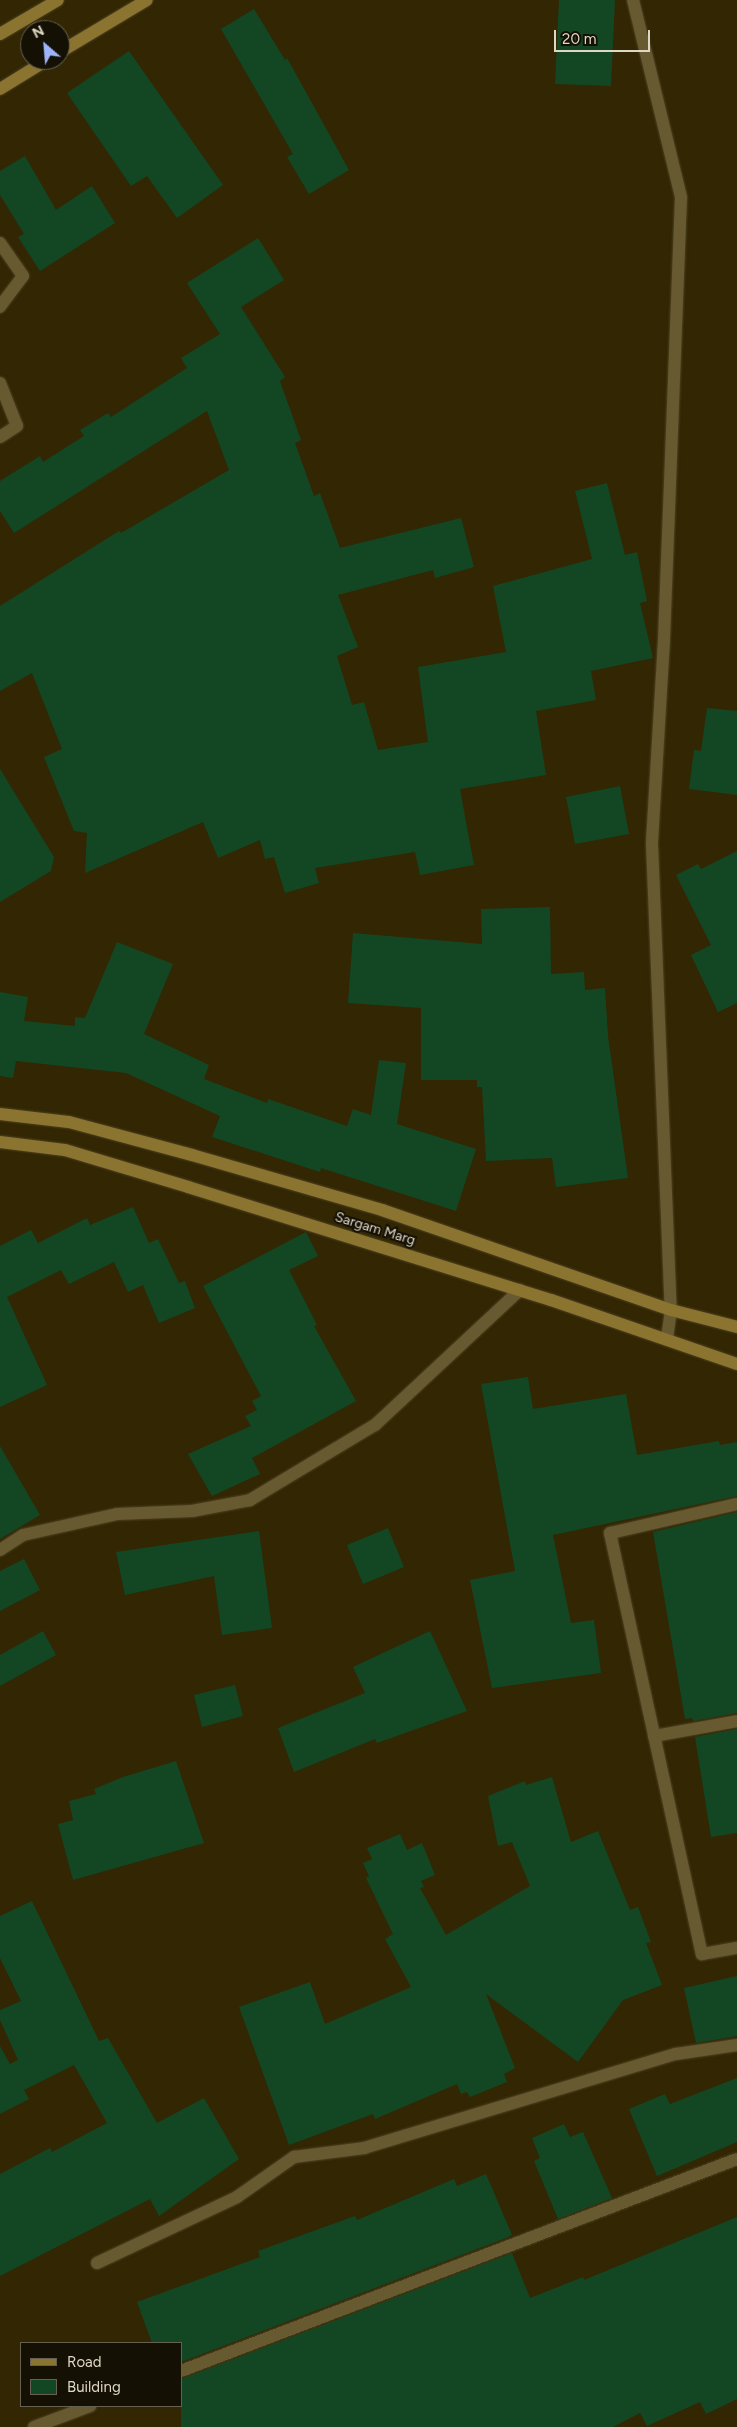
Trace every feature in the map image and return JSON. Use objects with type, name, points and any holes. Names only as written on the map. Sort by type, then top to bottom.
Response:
[{"type":"main road","points":[[0,34],[58,0]]},
{"type":"main road","points":[[70,46],[147,0]]},
{"type":"main road","points":[[0,89],[31,70]]},
{"type":"main road","name":"Sargam Marg","points":[[0,1114],[69,1122],[239,1168],[382,1210],[671,1310],[737,1327]]},
{"type":"main road","name":"Sargam Marg","points":[[0,1142],[65,1150],[520,1290],[737,1364]]},
{"type":"street","points":[[633,0],[651,84],[681,197],[664,640],[652,844],[671,1310],[667,1340]]},
{"type":"street","points":[[0,242],[23,276],[0,307]]},
{"type":"street","points":[[0,382],[17,426],[0,437]]},
{"type":"street","points":[[0,1550],[23,1535],[117,1514],[192,1511],[250,1500],[375,1425],[520,1290]]},
{"type":"street","points":[[737,1504],[610,1533],[702,1954],[737,1948]]},
{"type":"street","points":[[654,1736],[737,1721]]},
{"type":"street","points":[[97,2263],[237,2198],[294,2157],[364,2148],[676,2054],[737,2046]]},
{"type":"street","points":[[182,2372],[737,2159]]},
{"type":"street","points":[[34,2427],[87,2407]]},
{"type":"building","points":[[559,0],[615,0],[611,86],[555,84]]},
{"type":"building","points":[[254,9],[285,60],[287,58],[349,170],[309,194],[287,157],[293,154],[221,29]]},
{"type":"building","points":[[129,51],[223,185],[177,218],[147,176],[131,186],[67,93]]},
{"type":"building","points":[[25,156],[56,210],[92,186],[115,223],[40,271],[18,237],[24,234],[0,195],[0,171]]},
{"type":"building","points":[[258,238],[284,280],[241,307],[285,377],[280,381],[301,440],[295,443],[314,496],[320,493],[340,548],[461,518],[474,567],[435,578],[433,570],[338,595],[358,647],[337,656],[352,705],[364,702],[378,750],[428,742],[418,667],[506,652],[493,586],[592,559],[575,491],[607,483],[625,555],[637,552],[647,601],[640,603],[653,658],[591,671],[596,700],[536,711],[546,775],[460,789],[474,865],[420,875],[415,852],[315,868],[319,883],[285,893],[274,857],[265,859],[260,840],[218,858],[203,822],[85,873],[87,833],[74,831],[44,757],[62,749],[32,673],[0,691],[0,606],[119,531],[121,533],[229,470],[207,411],[14,533],[0,511],[0,481],[40,456],[43,462],[84,436],[80,430],[108,413],[111,417],[187,368],[181,358],[220,334],[187,283]]},
{"type":"building","points":[[707,708],[737,711],[737,795],[689,789],[694,750],[701,751]]},
{"type":"building","points":[[0,769],[54,857],[51,871],[0,902]]},
{"type":"building","points":[[620,786],[629,834],[575,844],[566,797]]},
{"type":"building","points":[[737,851],[737,1003],[718,1012],[691,955],[711,945],[676,875],[698,864],[701,869]]},
{"type":"building","points":[[550,907],[551,974],[584,972],[585,990],[605,988],[608,1036],[628,1178],[556,1187],[552,1158],[486,1161],[482,1087],[477,1087],[477,1080],[421,1080],[421,1008],[348,1003],[353,933],[482,944],[481,909]]},
{"type":"building","points":[[117,942],[173,964],[144,1034],[209,1065],[204,1079],[267,1103],[268,1099],[347,1126],[353,1109],[371,1115],[379,1060],[406,1063],[397,1124],[476,1149],[456,1211],[321,1168],[320,1172],[212,1137],[220,1116],[126,1073],[16,1061],[13,1078],[0,1076],[0,992],[28,997],[24,1021],[75,1026],[75,1017],[85,1018]]},
{"type":"building","points":[[133,1207],[149,1243],[158,1239],[179,1283],[185,1281],[195,1308],[159,1323],[143,1285],[128,1292],[114,1262],[69,1284],[61,1270],[7,1297],[47,1385],[0,1407],[0,1246],[31,1230],[38,1243],[87,1218],[90,1225]]},
{"type":"building","points":[[306,1232],[318,1256],[289,1270],[317,1325],[314,1326],[356,1401],[252,1458],[260,1474],[212,1496],[188,1454],[251,1426],[245,1416],[257,1410],[252,1401],[261,1396],[203,1286]]},
{"type":"building","points":[[528,1377],[533,1409],[626,1394],[637,1455],[719,1441],[720,1445],[737,1442],[737,1496],[553,1535],[571,1623],[594,1620],[601,1673],[492,1688],[470,1580],[515,1571],[481,1384]]},
{"type":"building","points":[[0,1446],[40,1515],[0,1539]]},
{"type":"building","points":[[737,1512],[737,1713],[693,1721],[692,1718],[685,1719],[653,1532]]},
{"type":"building","points":[[388,1528],[404,1567],[363,1584],[347,1545]]},
{"type":"building","points":[[259,1531],[272,1628],[222,1635],[214,1576],[125,1595],[116,1552]]},
{"type":"building","points":[[24,1559],[40,1590],[0,1611],[0,1571]]},
{"type":"building","points":[[43,1631],[56,1655],[0,1686],[0,1655]]},
{"type":"building","points":[[430,1631],[467,1711],[377,1743],[375,1739],[294,1772],[278,1728],[365,1693],[353,1667]]},
{"type":"building","points":[[235,1685],[243,1716],[202,1727],[194,1695]]},
{"type":"building","points":[[737,1729],[737,1833],[711,1837],[695,1737]]},
{"type":"building","points":[[176,1761],[204,1843],[73,1880],[58,1824],[73,1820],[69,1801],[96,1794],[94,1789],[123,1777]]},
{"type":"building","points":[[552,1777],[571,1842],[598,1831],[630,1910],[638,1907],[651,1942],[646,1943],[662,1985],[623,2000],[578,2062],[486,1994],[515,2068],[504,2074],[507,2082],[470,2097],[467,2092],[461,2094],[457,2084],[375,2119],[373,2114],[289,2145],[239,2007],[310,1982],[325,2024],[411,1987],[385,1939],[393,1934],[366,1878],[369,1876],[363,1863],[372,1859],[367,1848],[400,1834],[407,1850],[422,1843],[435,1875],[421,1881],[424,1887],[420,1888],[446,1935],[530,1886],[512,1842],[498,1846],[488,1796],[525,1781],[526,1785]]},
{"type":"building","points":[[32,1901],[99,2041],[108,2038],[157,2123],[204,2098],[239,2159],[159,2216],[150,2199],[0,2276],[0,2174],[50,2148],[52,2152],[107,2123],[74,2065],[24,2090],[29,2099],[0,2114],[0,2046],[10,2064],[18,2060],[0,2020],[0,2010],[21,2001],[0,1958],[0,1916]]},
{"type":"building","points":[[737,1976],[737,2036],[696,2043],[684,1988]]},
{"type":"building","points":[[737,2078],[737,2142],[657,2176],[629,2109],[665,2094],[670,2104]]},
{"type":"building","points":[[564,2124],[570,2137],[583,2132],[612,2198],[558,2219],[534,2161],[540,2158],[532,2138]]},
{"type":"building","points":[[486,2174],[512,2235],[182,2362],[182,2342],[152,2342],[137,2302],[260,2257],[258,2251],[355,2216],[357,2220],[454,2179],[457,2186]]},
{"type":"building","points":[[737,2217],[737,2399],[706,2414],[700,2402],[647,2426],[640,2413],[613,2427],[181,2427],[182,2379],[512,2253],[530,2298],[583,2277],[584,2280]]}]
